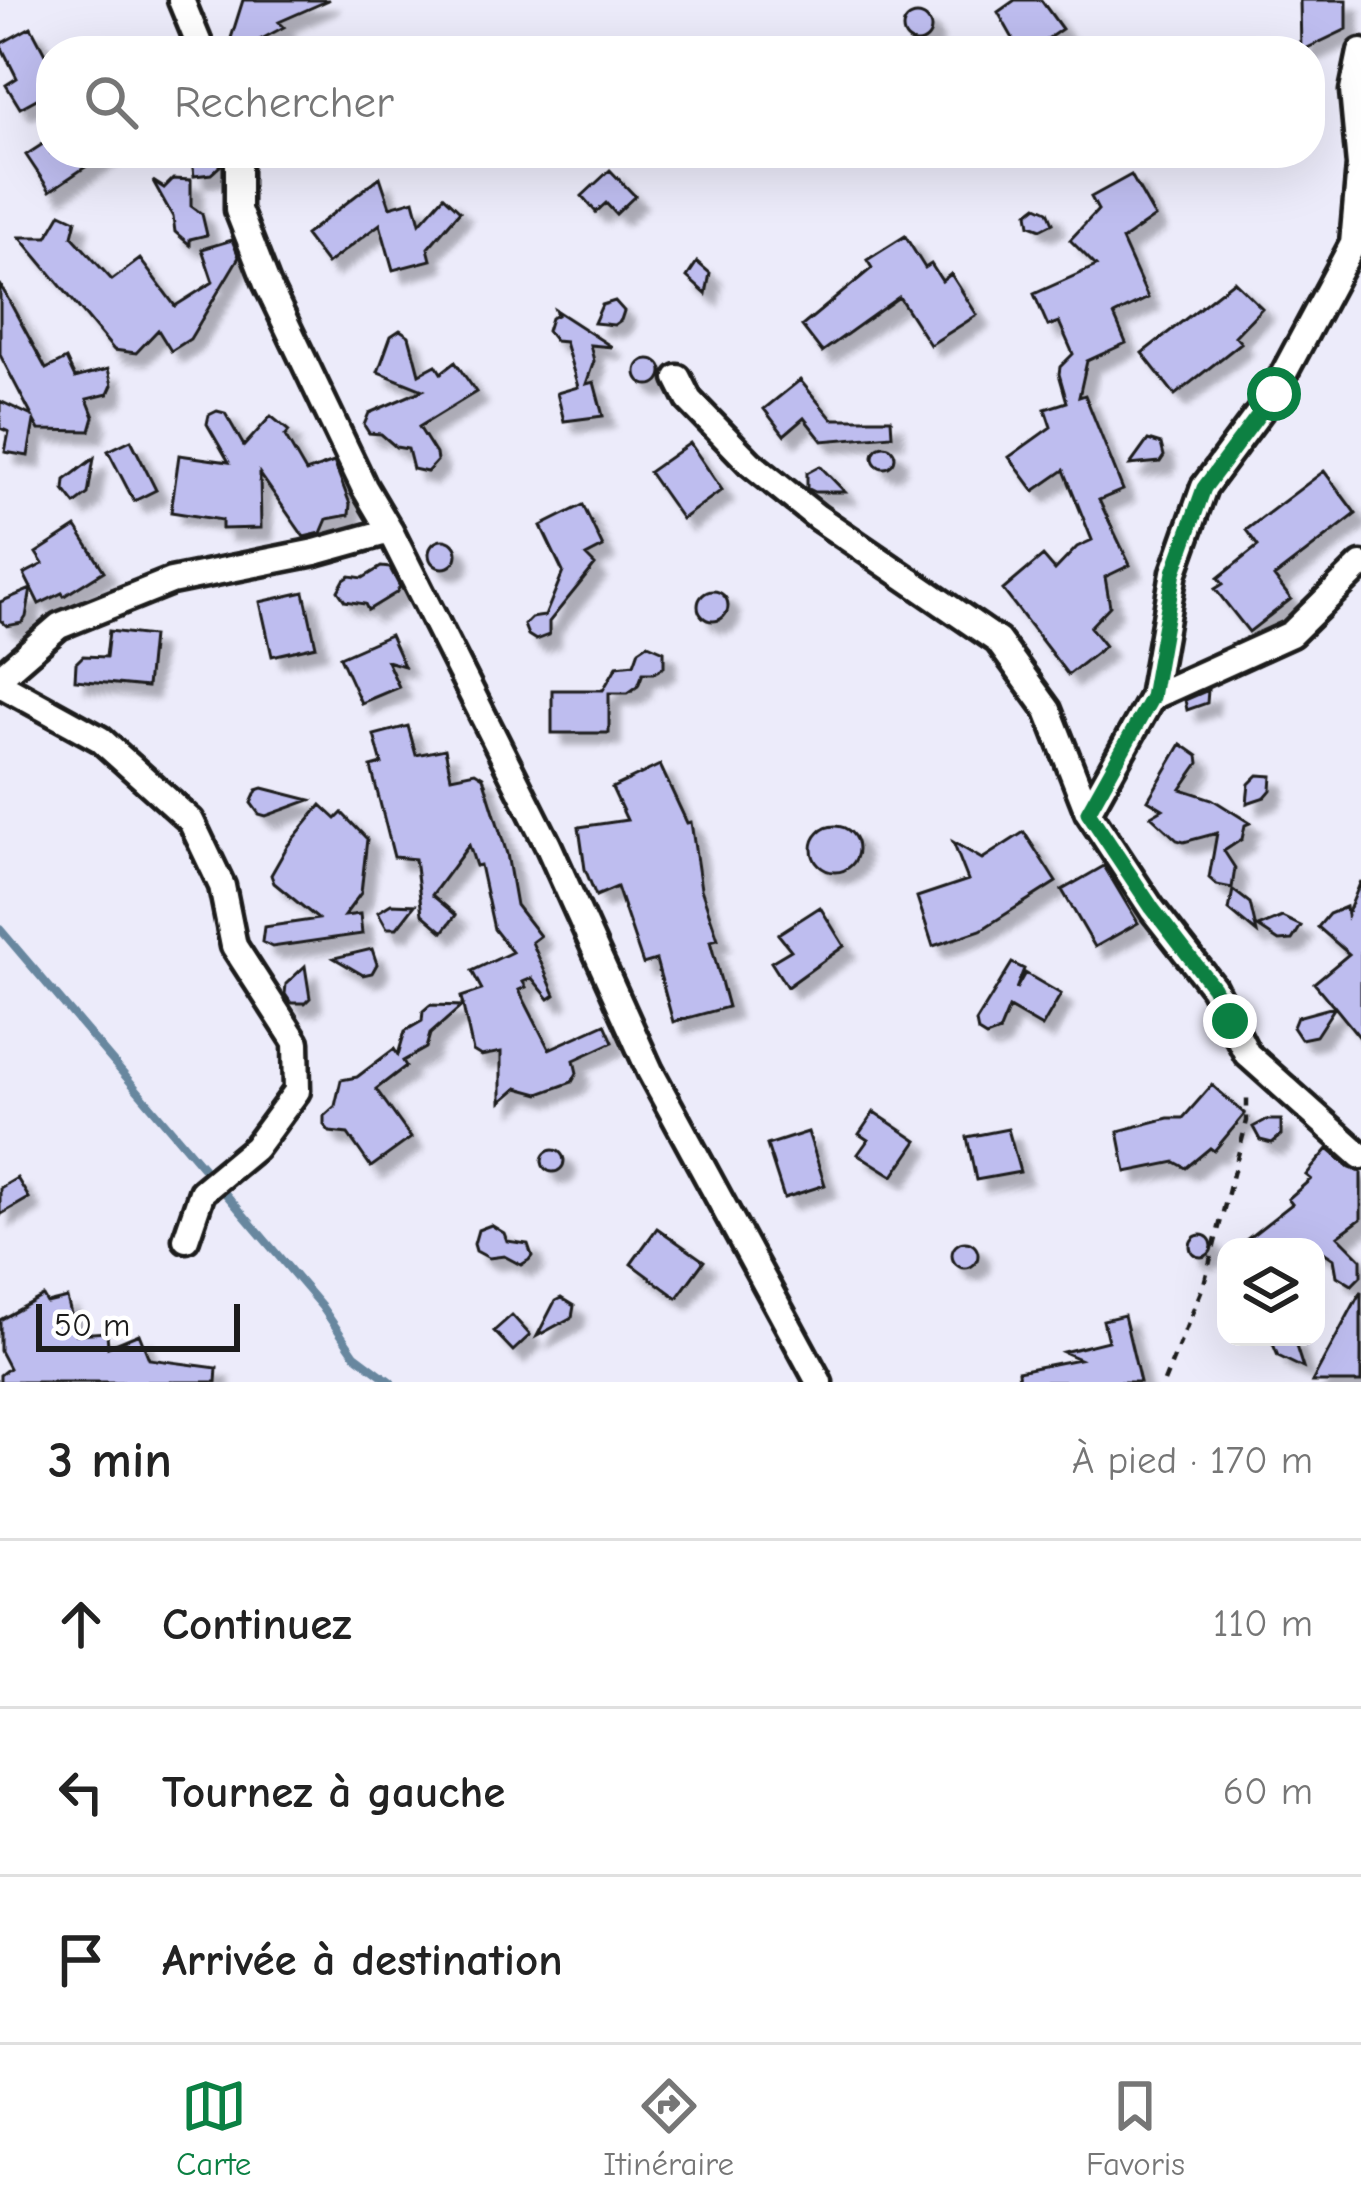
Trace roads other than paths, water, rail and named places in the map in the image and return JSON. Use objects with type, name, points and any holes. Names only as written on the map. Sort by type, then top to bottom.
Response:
[{"type":"street","points":[[181,0],[196,36]]},
{"type":"street","points":[[1088,812],[1152,697],[1174,572],[1204,488],[1274,394],[1353,244],[1360,167],[1353,91],[1361,52]]},
{"type":"street","points":[[238,168],[238,210],[267,284],[364,487],[548,845],[650,1071],[819,1382]]},
{"type":"street","points":[[678,378],[689,400],[750,464],[817,517],[998,640],[1048,710],[1088,812],[1152,908],[1213,987],[1247,1054],[1361,1156]]},
{"type":"street","points":[[186,1240],[202,1192],[255,1148],[297,1091],[296,1042],[234,946],[222,886],[191,821],[100,739],[0,680],[59,626],[171,580],[315,552],[390,531]]},
{"type":"street","points":[[1152,697],[1291,634],[1361,565]]},
{"type":"waterway","points":[[0,929],[322,1307],[355,1355],[391,1382]]}]
